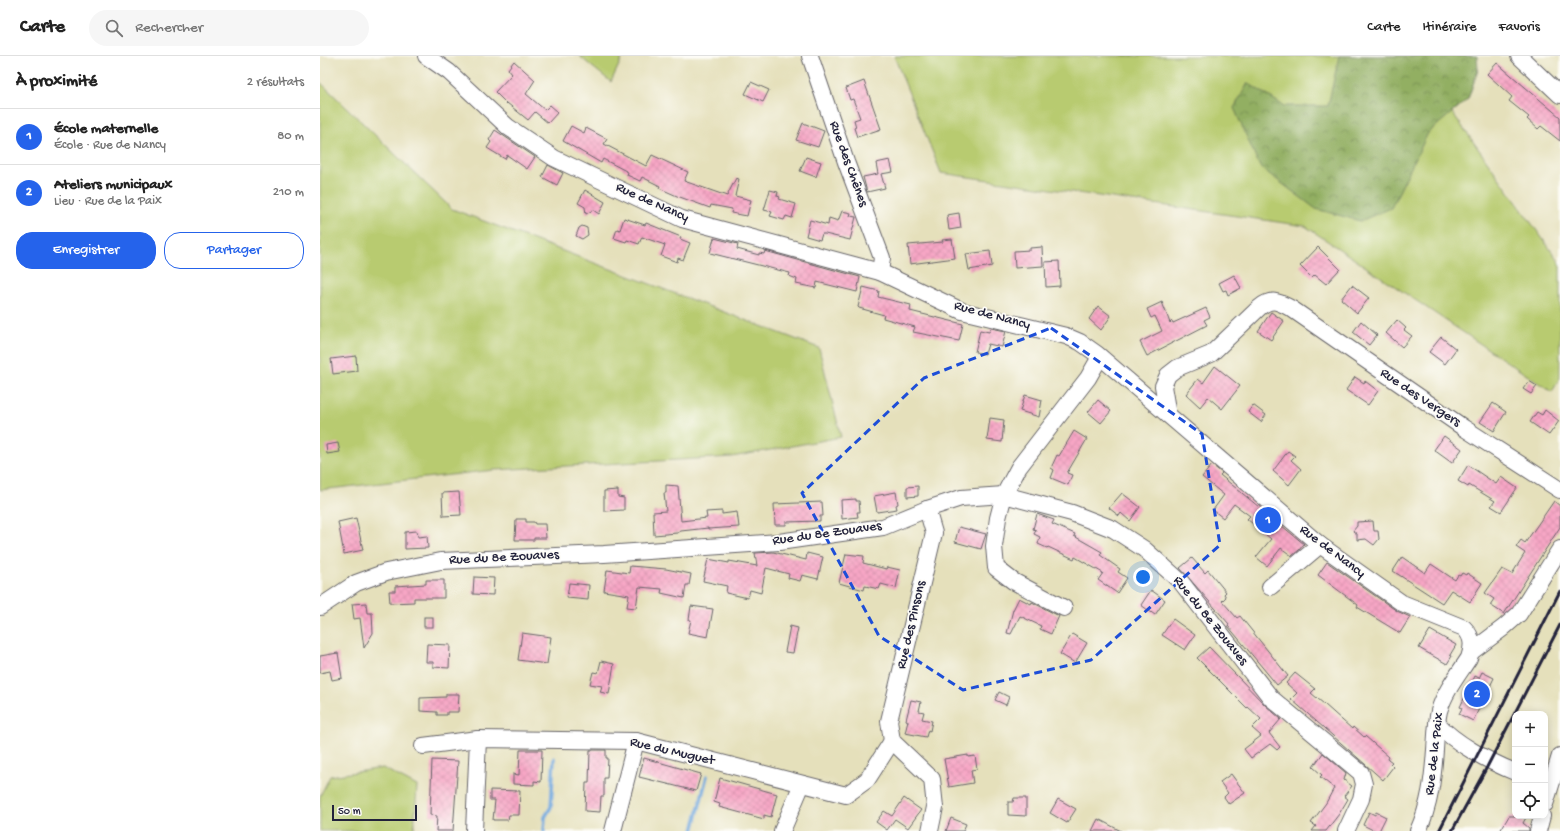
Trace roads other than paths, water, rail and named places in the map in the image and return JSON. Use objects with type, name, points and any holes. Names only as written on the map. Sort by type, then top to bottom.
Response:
[{"type":"street","name":"Rue de Nancy","points":[[426,56],[449,72],[508,127],[554,158],[682,219],[880,272],[962,311],[1066,336],[1080,342],[1100,357],[1320,545],[1402,603],[1459,626],[1468,632],[1471,644]]},
{"type":"street","name":"Rue des Chênes","points":[[810,56],[846,162],[882,258],[880,272]]},
{"type":"street","points":[[1519,56],[1560,96]]},
{"type":"street","name":"Rue des Vergers","points":[[1168,415],[1163,386],[1168,375],[1177,368],[1211,354],[1264,304],[1271,301],[1292,309],[1464,428],[1560,490]]},
{"type":"street","points":[[1064,608],[1012,581],[996,568],[994,546],[998,518],[1018,467],[1088,378],[1100,357]]},
{"type":"street","points":[[1088,378],[1113,368]]},
{"type":"street","name":"Rue du 8e Zouaves","points":[[320,606],[356,583],[386,572],[442,561],[604,554],[779,542],[883,527],[927,509],[961,498],[1007,496],[1072,513],[1113,529],[1144,549],[1181,582],[1271,698],[1361,773],[1364,784],[1361,799],[1346,831]]},
{"type":"street","name":"Rue des Pinsons","points":[[892,741],[889,721],[934,533],[927,509]]},
{"type":"street","points":[[1270,587],[1320,545]]},
{"type":"street","points":[[1471,644],[1503,628],[1519,614],[1560,550]]},
{"type":"street","name":"Rue de la Paix","points":[[1418,831],[1430,797],[1439,711],[1446,693],[1469,658],[1471,644]]},
{"type":"street","points":[[1437,723],[1462,745],[1512,770]]},
{"type":"street","points":[[474,831],[478,739]]},
{"type":"street","name":"Rue du Muguet","points":[[423,746],[478,739],[636,741],[846,795],[867,780],[892,741]]},
{"type":"street","points":[[613,831],[636,741]]},
{"type":"street","points":[[892,741],[932,779],[935,807],[930,831]]},
{"type":"street","points":[[1435,745],[1462,745]]},
{"type":"street","points":[[1548,782],[1559,759]]},
{"type":"street","points":[[782,831],[802,784]]},
{"type":"street","points":[[1538,831],[1541,819]]},
{"type":"waterway","points":[[544,831],[545,817],[551,807],[554,758]]},
{"type":"waterway","points":[[693,831],[707,776]]},
{"type":"railway","points":[[1439,831],[1560,591]]},
{"type":"railway","points":[[1452,831],[1487,767],[1560,625]]},
{"type":"place","name":"École maternelle","points":[[1268,520]]},
{"type":"place","name":"Ateliers municipaux","points":[[1477,694]]}]
